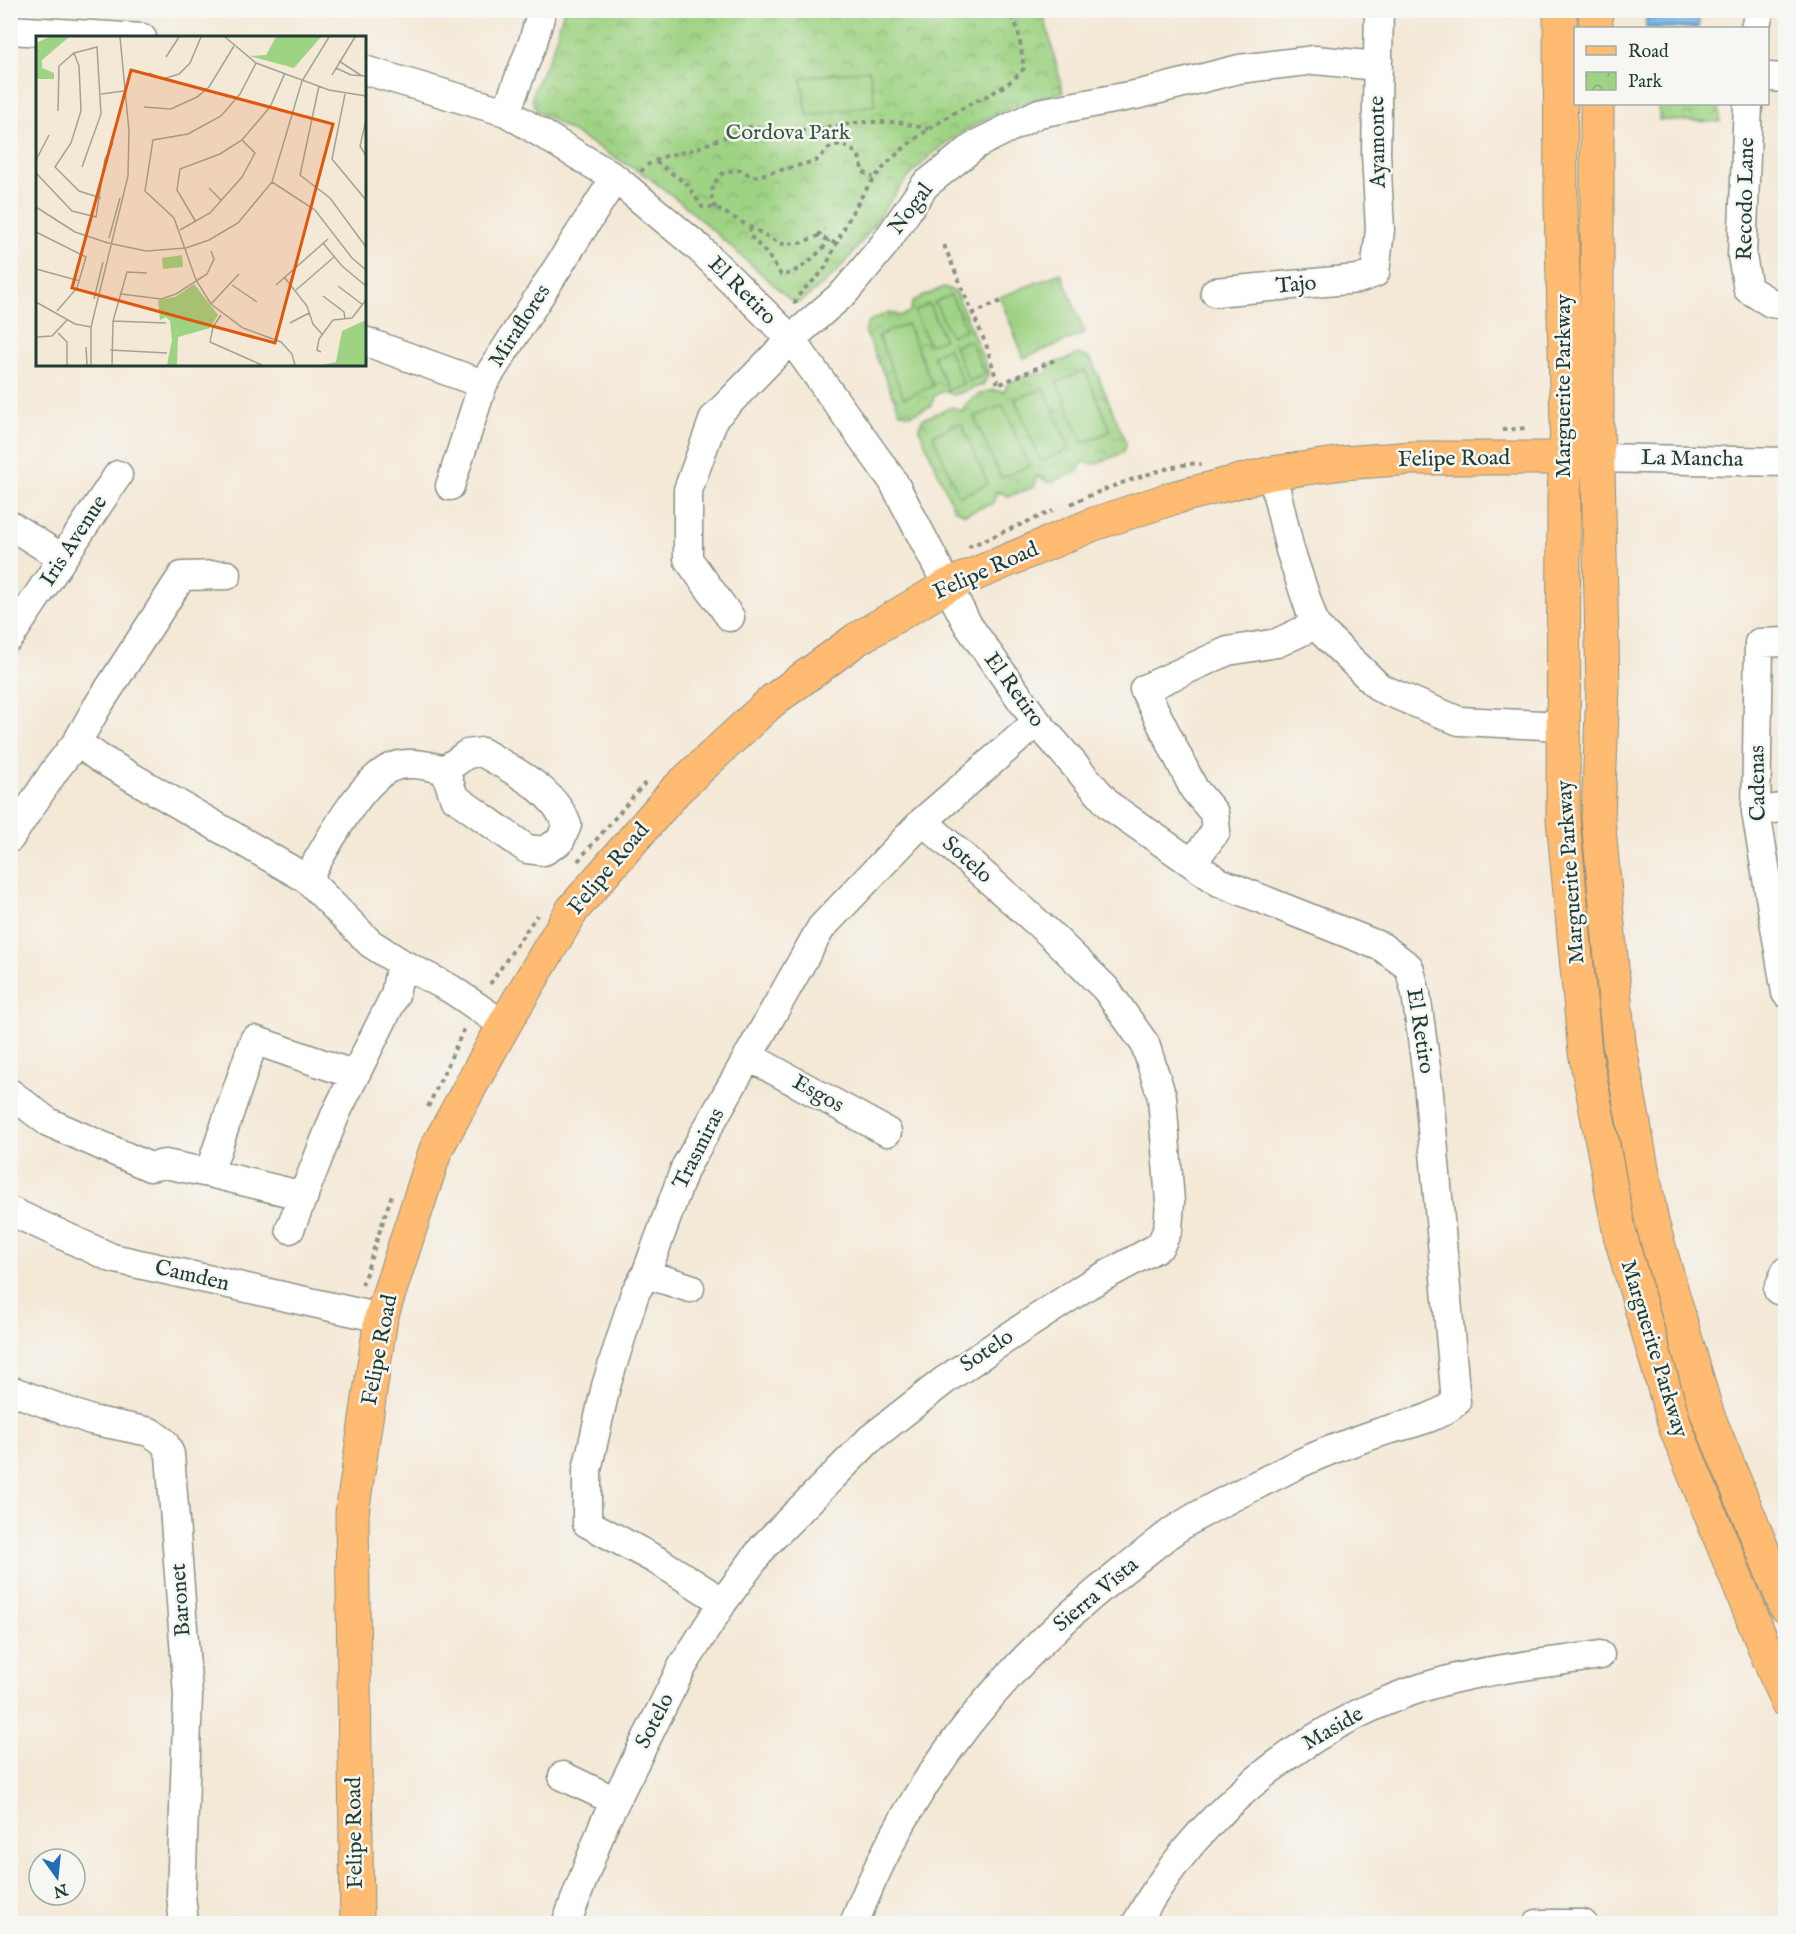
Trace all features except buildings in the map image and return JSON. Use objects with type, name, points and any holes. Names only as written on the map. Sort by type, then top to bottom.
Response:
[{"type":"main road","name":"Marguerite Parkway","points":[[1560,10],[1561,206],[1567,423],[1563,819],[1585,1052],[1620,1235],[1676,1429],[1785,1701]]},
{"type":"main road","points":[[1595,10],[1596,27]]},
{"type":"main road","name":"Marguerite Parkway","points":[[1597,105],[1598,458],[1603,687],[1598,818],[1619,1043],[1652,1222],[1707,1413],[1785,1608]]},
{"type":"main road","name":"Felipe Road","points":[[357,1923],[352,1513],[381,1318],[436,1149],[504,1024],[573,909],[676,790],[772,701],[856,639],[947,586],[1094,524],[1173,498],[1272,473],[1343,462],[1413,458],[1598,458]]},
{"type":"street","points":[[506,112],[542,10]]},
{"type":"street","name":"Ayamonte","points":[[1375,273],[1380,230],[1376,153],[1379,10]]},
{"type":"street","points":[[1755,27],[1760,10]]},
{"type":"street","points":[[10,30],[109,36]]},
{"type":"street","name":"Nogal","points":[[730,617],[688,559],[688,490],[714,418],[791,339],[845,292],[884,245],[925,185],[977,144],[1039,113],[1140,94],[1239,69],[1316,60],[1377,66]]},
{"type":"street","name":"El Retiro","points":[[366,71],[506,112],[622,184],[699,248],[791,339],[893,481],[968,625],[1037,722],[1110,806],[1218,882],[1382,947],[1409,967],[1416,993],[1428,1083],[1456,1402]]},
{"type":"street","points":[[1769,77],[1785,78]]},
{"type":"street","name":"Recodo Lane","points":[[1748,105],[1742,256],[1748,288],[1771,303],[1785,305]]},
{"type":"street","name":"Miraflores","points":[[450,486],[483,384],[622,184]]},
{"type":"street","name":"Tajo","points":[[1215,292],[1358,279],[1375,273]]},
{"type":"street","points":[[366,342],[483,384]]},
{"type":"street","name":"La Mancha","points":[[1598,458],[1785,462]]},
{"type":"street","points":[[1272,473],[1290,550],[1315,625],[1380,688],[1459,721],[1564,726]]},
{"type":"street","name":"Iris Avenue","points":[[10,637],[118,475]]},
{"type":"street","points":[[10,525],[62,558]]},
{"type":"street","points":[[10,838],[77,742],[97,707],[182,576],[227,575]]},
{"type":"street","points":[[1192,863],[1216,831],[1214,813],[1194,789],[1144,689],[1228,651],[1277,643],[1315,625]]},
{"type":"street","name":"Cadenas","points":[[1772,642],[1756,812],[1785,993]]},
{"type":"street","name":"Trasmiras","points":[[723,1602],[660,1562],[587,1523],[587,1470],[606,1386],[634,1293],[646,1274],[685,1168],[821,928],[923,821],[1037,722]]},
{"type":"street","points":[[77,742],[99,758],[307,879],[370,943],[401,963],[451,989],[504,1024]]},
{"type":"street","points":[[307,879],[360,796],[382,772],[397,765],[410,764],[445,770]]},
{"type":"street","points":[[1756,812],[1785,807]]},
{"type":"street","name":"Sotelo","points":[[566,1923],[586,1867],[615,1801],[682,1667],[723,1602],[764,1546],[870,1439],[945,1380],[1088,1285],[1160,1246],[1168,1229],[1170,1202],[1162,1097],[1145,1044],[1106,989],[1049,933],[923,821]]},
{"type":"street","points":[[290,1228],[336,1113],[395,995],[401,963]]},
{"type":"street","points":[[209,1173],[254,1040],[355,1075]]},
{"type":"street","name":"Esgos","points":[[748,1056],[887,1132]]},
{"type":"street","points":[[10,1094],[48,1122],[150,1167],[165,1164],[304,1196]]},
{"type":"street","name":"Camden","points":[[10,1211],[112,1258],[381,1318]]},
{"type":"street","points":[[646,1274],[690,1288]]},
{"type":"street","name":"Baronet","points":[[10,1390],[91,1420],[150,1432],[164,1442],[170,1454],[188,1695],[181,1895],[184,1923]]},
{"type":"street","name":"Sierra Vista","points":[[855,1923],[881,1858],[939,1760],[1002,1682],[1081,1603],[1176,1529],[1209,1509],[1298,1464],[1349,1442],[1431,1418],[1444,1412],[1456,1402]]},
{"type":"street","name":"Maside","points":[[1136,1923],[1183,1854],[1233,1800],[1309,1740],[1379,1703],[1452,1679],[1600,1655]]},
{"type":"street","points":[[563,1776],[615,1801]]},
{"type":"street","points":[[1537,1923],[1583,1923]]},
{"type":"path","points":[[791,339],[796,297],[824,269],[835,243],[873,177],[901,148],[989,93],[1005,87],[1024,68],[1018,29],[1008,10]]},
{"type":"path","points":[[622,184],[655,161],[692,150],[752,126],[786,133],[862,122],[898,122],[929,129]]},
{"type":"path","points":[[716,208],[712,202],[712,187],[724,172],[741,170],[753,177],[816,161],[829,148],[840,144],[856,152],[862,166],[861,171],[873,177]]},
{"type":"path","points":[[655,161],[687,184],[702,207],[716,208],[780,244],[789,245],[818,236],[824,229]]},
{"type":"path","points":[[750,227],[752,238],[768,255],[781,275],[795,272],[814,257],[829,240]]},
{"type":"path","points":[[818,236],[835,243]]},
{"type":"path","points":[[945,245],[998,386],[1057,359]]},
{"type":"path","points":[[972,314],[1001,300]]},
{"type":"green space","name":"Cordova Park","points":[[564,10],[1043,11],[1063,92],[1013,107],[966,130],[945,144],[907,180],[841,268],[800,302],[793,302],[683,204],[648,177],[537,111],[532,100],[534,89],[552,51]]},
{"type":"green space","points":[[869,70],[875,105],[808,116],[801,78]]},
{"type":"green space","points":[[1659,105],[1719,105],[1720,122],[1659,120]]},
{"type":"green space","points":[[1061,273],[1085,333],[1024,358],[1000,297]]},
{"type":"green space","points":[[944,287],[956,292],[989,373],[983,385],[954,395],[945,391],[935,395],[931,406],[910,415],[900,412],[865,331],[869,321],[889,312],[901,316],[910,312],[913,301]]},
{"type":"green space","points":[[951,295],[966,329],[951,336],[935,302]]},
{"type":"green space","points":[[929,304],[944,339],[929,345],[914,311]]},
{"type":"green space","points":[[907,324],[933,386],[904,398],[878,336]]},
{"type":"green space","points":[[970,340],[985,374],[969,381],[954,346]]},
{"type":"green space","points":[[948,348],[963,383],[948,390],[933,355]]},
{"type":"green space","points":[[1079,354],[1091,359],[1126,443],[1123,453],[1095,464],[1083,462],[1077,472],[1049,483],[1038,476],[1034,487],[1009,496],[998,492],[992,504],[965,514],[954,509],[919,429],[922,419],[952,407],[961,411],[979,394],[991,391],[1004,392],[1008,383],[1033,373],[1046,374],[1050,365]]},
{"type":"green space","points":[[1085,370],[1111,431],[1083,443],[1057,382]]},
{"type":"green space","points":[[1044,388],[1070,449],[1041,461],[1015,399]]},
{"type":"green space","points":[[1003,405],[1029,466],[1001,478],[974,417]]},
{"type":"green space","points":[[961,423],[988,484],[959,496],[933,435]]},
{"type":"water","points":[[1646,11],[1699,11],[1699,27],[1646,27]]}]
